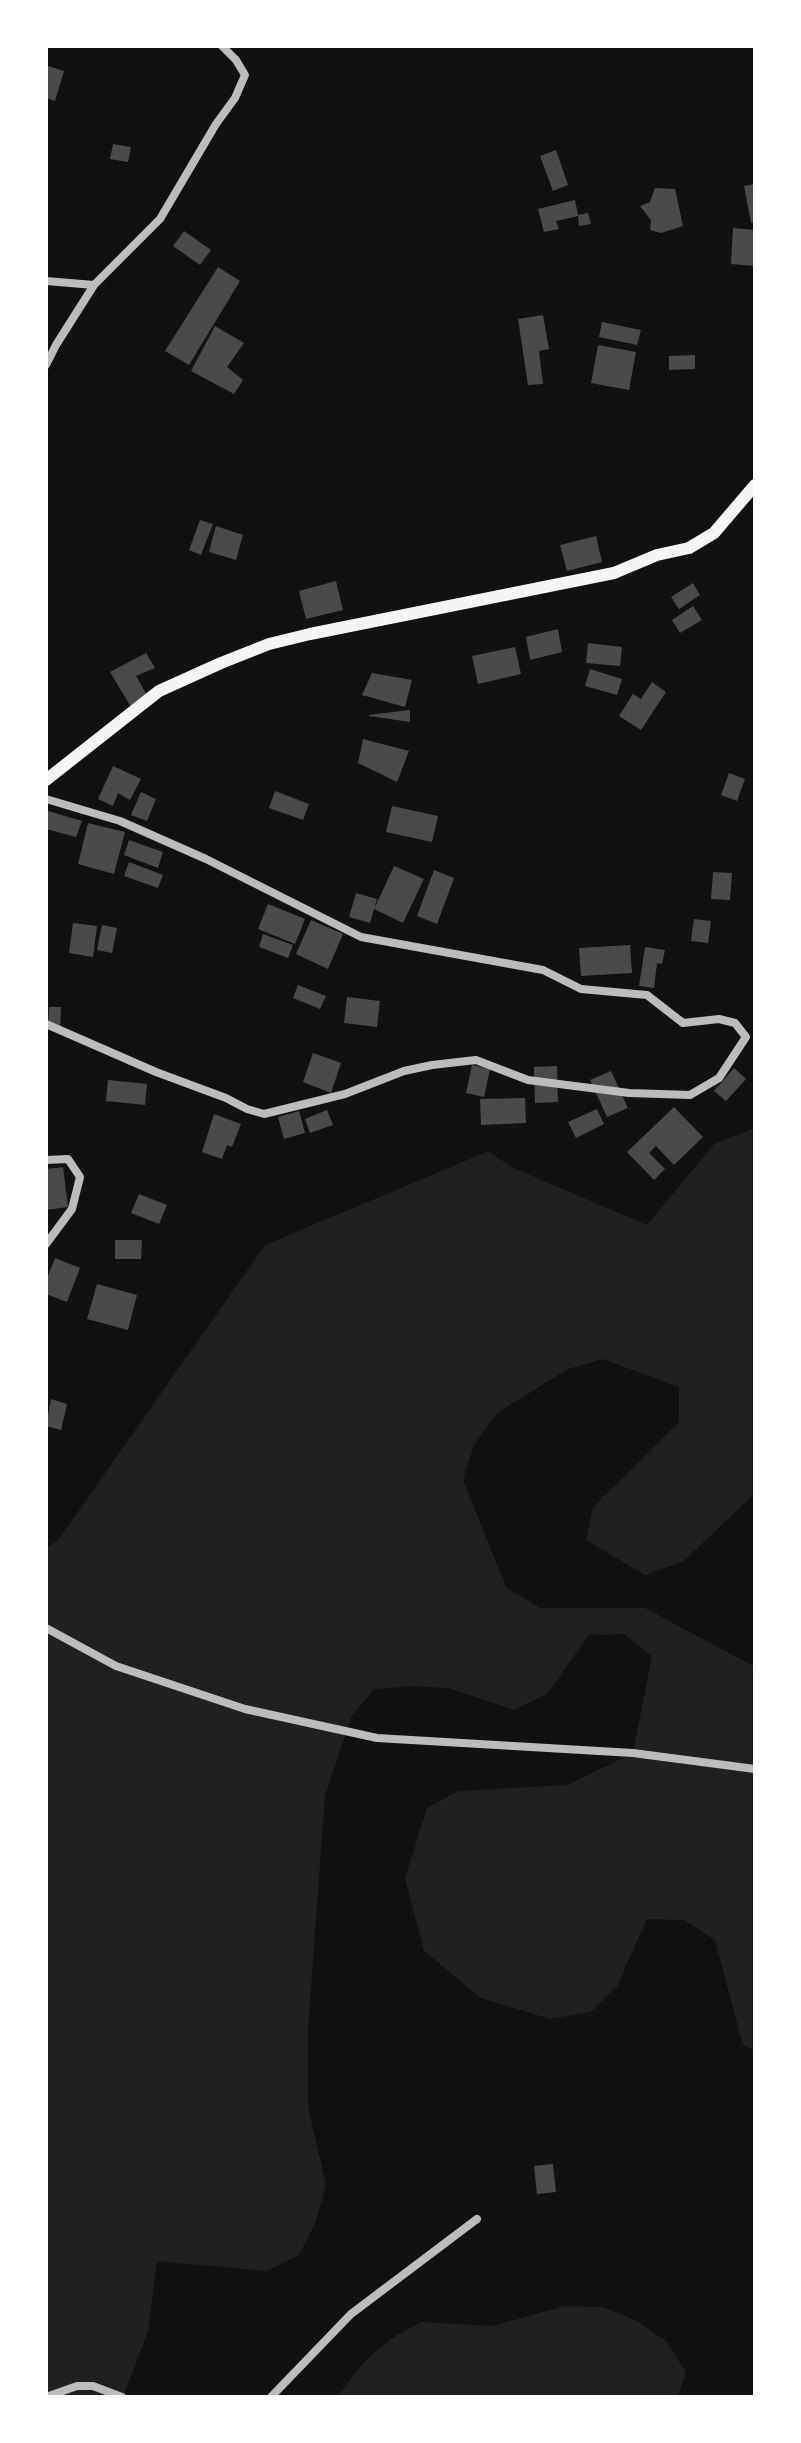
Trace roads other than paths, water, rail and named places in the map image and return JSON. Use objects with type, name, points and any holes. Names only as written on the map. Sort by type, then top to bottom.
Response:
[{"type":"main road","points":[[46,780],[159,691],[221,663],[269,644],[310,634],[614,573],[657,555],[689,548],[714,533],[755,485]]},
{"type":"street","points":[[46,365],[94,285],[160,219],[235,98],[245,75],[222,46]]},
{"type":"street","points":[[46,281],[94,285]]},
{"type":"street","points":[[46,799],[135,828],[206,859],[361,937],[543,970],[581,989],[647,995],[683,1023],[719,1019],[735,1023],[746,1037],[719,1078],[690,1095],[629,1093],[528,1080],[476,1060],[404,1071],[345,1094],[264,1114],[46,1024]]},
{"type":"street","points":[[46,1160],[68,1159],[80,1177],[72,1209],[46,1244]]},
{"type":"street","points":[[46,1628],[116,1666],[245,1709],[377,1738],[633,1753],[755,1769]]},
{"type":"street","points":[[271,2397],[351,2314],[477,2219]]},
{"type":"street","points":[[46,2397],[77,2386],[93,2386],[122,2397]]}]
